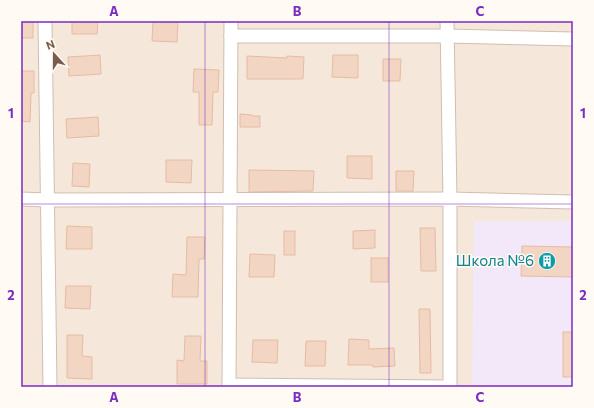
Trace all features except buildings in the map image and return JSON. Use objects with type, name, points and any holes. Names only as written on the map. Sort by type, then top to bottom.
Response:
[{"type":"street","points":[[45,21],[50,387]]},
{"type":"street","points":[[230,21],[229,386],[450,387],[450,199],[447,21]]},
{"type":"street","points":[[230,36],[447,36],[573,38]]},
{"type":"street","points":[[21,199],[450,199],[573,202]]},
{"type":"shaded area","points":[[21,21],[573,21],[573,387],[21,387]]},
{"type":"shaded area","points":[[474,221],[573,221],[573,387],[472,387]]},
{"type":"place","name":"Школа №6","points":[[547,261]]}]
